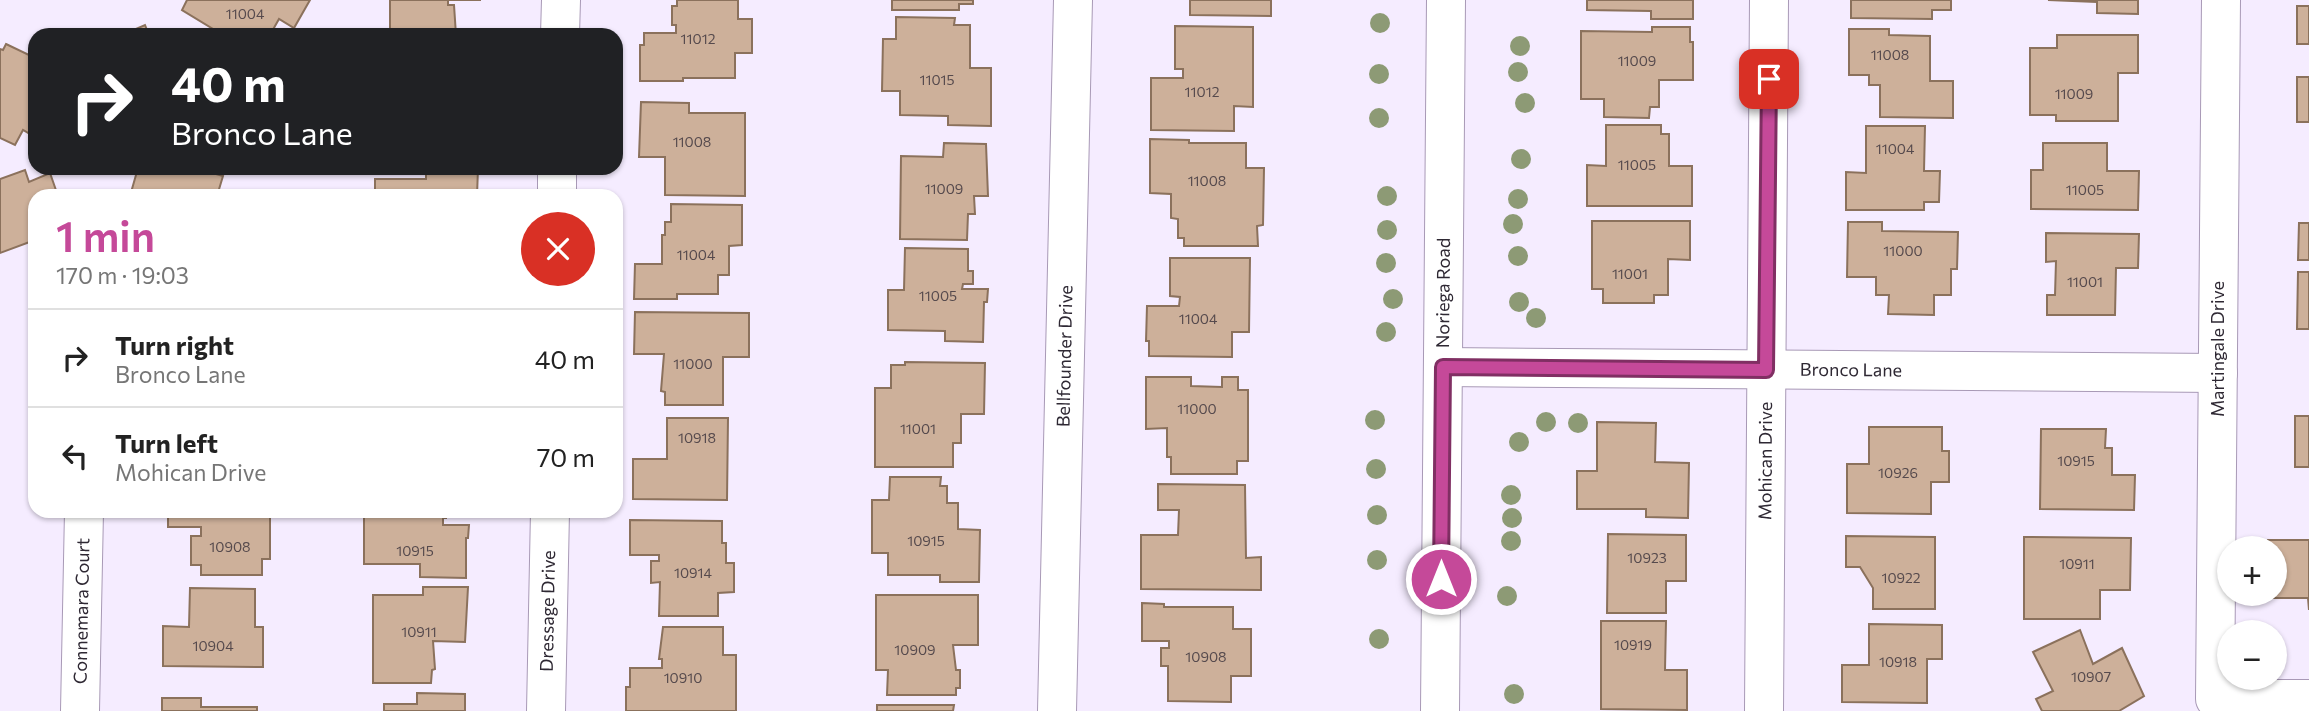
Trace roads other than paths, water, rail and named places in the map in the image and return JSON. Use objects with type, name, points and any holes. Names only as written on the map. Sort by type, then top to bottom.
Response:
[{"type":"street","points":[[560,28],[561,0]]},
{"type":"street","name":"Bellfounder Drive","points":[[1057,711],[1073,0]]},
{"type":"street","name":"Noriega Road","points":[[1440,711],[1446,0]]},
{"type":"street","name":"Mohican Drive","points":[[1764,711],[1769,0]]},
{"type":"street","name":"Martingale Drive","points":[[2221,0],[2215,699],[2309,699]]},
{"type":"street","name":"Bronco Lane","points":[[1443,367],[2218,373]]},
{"type":"street","name":"Connemara Court","points":[[80,711],[84,518]]},
{"type":"street","name":"Dressage Drive","points":[[546,711],[550,518]]}]
